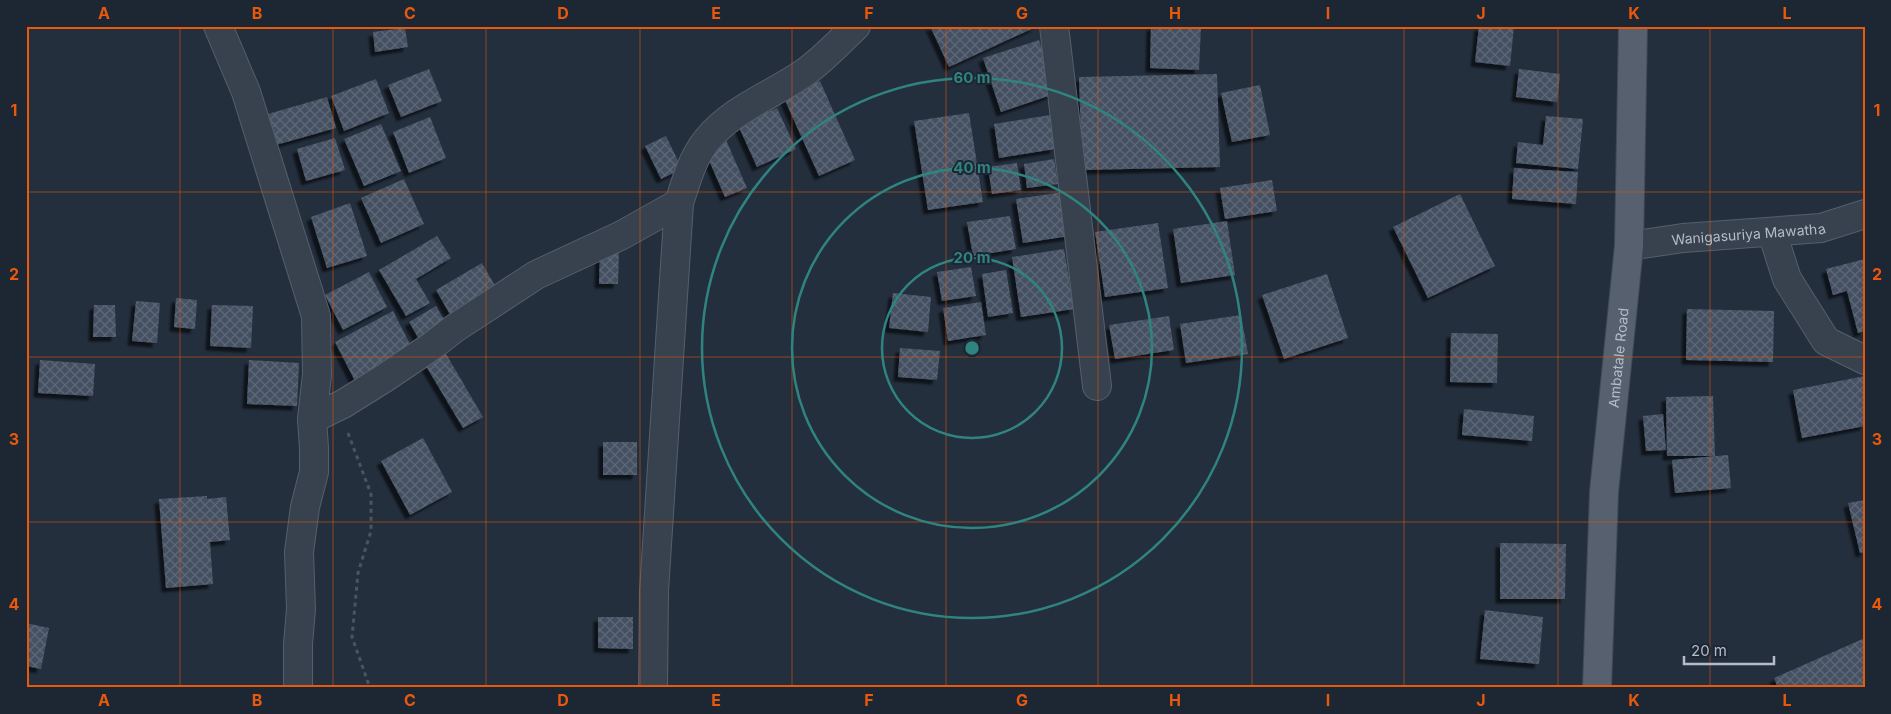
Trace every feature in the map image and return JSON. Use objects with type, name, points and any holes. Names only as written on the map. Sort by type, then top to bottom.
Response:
[{"type":"main road","name":"Ambatale Road","points":[[1597,688],[1604,492],[1629,246],[1633,26]]},
{"type":"street","points":[[218,26],[246,92],[316,316],[317,375],[312,419],[314,472],[299,552],[301,609],[298,644],[298,688]]},
{"type":"street","points":[[654,688],[654,591],[679,203],[694,159],[706,140],[722,124],[804,73],[826,56],[856,26]]},
{"type":"street","points":[[1054,26],[1097,386]]},
{"type":"street","points":[[312,419],[343,404],[383,379],[455,328],[536,275],[622,235],[679,203]]},
{"type":"street","name":"Wanigasuriya Mawatha","points":[[1629,246],[1683,238],[1821,228],[1865,214]]},
{"type":"street","points":[[1772,232],[1787,279],[1826,341],[1865,360]]},
{"type":"path","points":[[343,404],[350,440],[371,494],[371,531],[358,573],[352,637],[370,688]]},
{"type":"building","points":[[930,26],[1038,26],[949,67]]},
{"type":"building","points":[[1151,26],[1201,26],[1199,70],[1150,68]]},
{"type":"building","points":[[1479,26],[1514,26],[1510,66],[1475,62]]},
{"type":"building","points":[[405,28],[408,47],[375,52],[373,32]]},
{"type":"building","points":[[1039,40],[1057,93],[1001,112],[983,58]]},
{"type":"building","points":[[429,69],[442,101],[401,117],[388,85]]},
{"type":"building","points":[[1519,69],[1560,74],[1557,102],[1516,97]]},
{"type":"building","points":[[1217,74],[1220,167],[1082,170],[1079,77]]},
{"type":"building","points":[[376,79],[389,113],[344,131],[331,96]]},
{"type":"building","points":[[820,81],[855,160],[819,176],[784,98]]},
{"type":"building","points":[[1260,85],[1270,135],[1232,142],[1221,93]]},
{"type":"building","points":[[327,97],[336,128],[276,145],[268,114]]},
{"type":"building","points":[[777,108],[796,149],[757,167],[738,125]]},
{"type":"building","points":[[969,113],[983,202],[928,210],[914,121]]},
{"type":"building","points":[[1050,115],[1055,149],[999,158],[994,124]]},
{"type":"building","points":[[1546,116],[1583,119],[1578,169],[1516,163],[1518,142],[1543,145]]},
{"type":"building","points":[[430,117],[446,158],[409,173],[393,132]]},
{"type":"building","points":[[381,124],[401,171],[364,186],[344,139]]},
{"type":"building","points":[[666,136],[682,169],[661,179],[645,146]]},
{"type":"building","points":[[335,138],[345,170],[306,181],[297,149]]},
{"type":"building","points":[[726,140],[747,188],[725,197],[704,149]]},
{"type":"building","points":[[1054,159],[1058,184],[1027,188],[1024,164]]},
{"type":"building","points":[[1017,163],[1021,190],[992,194],[988,167]]},
{"type":"building","points":[[1514,168],[1578,172],[1576,204],[1512,199]]},
{"type":"building","points":[[404,179],[424,224],[381,243],[361,198]]},
{"type":"building","points":[[1272,180],[1277,211],[1225,219],[1220,188]]},
{"type":"building","points":[[1063,192],[1070,236],[1023,243],[1016,199]]},
{"type":"building","points":[[1460,194],[1495,266],[1428,298],[1393,227]]},
{"type":"building","points":[[350,203],[367,256],[327,268],[311,217]]},
{"type":"building","points":[[1010,216],[1016,249],[973,256],[967,222]]},
{"type":"building","points":[[1227,221],[1235,275],[1181,283],[1173,229]]},
{"type":"building","points":[[1158,223],[1168,288],[1105,297],[1095,232]]},
{"type":"building","points":[[437,236],[451,258],[416,279],[430,303],[406,316],[379,270]]},
{"type":"building","points":[[600,248],[619,249],[618,284],[599,284]]},
{"type":"building","points":[[1064,249],[1074,309],[1021,317],[1012,257]]},
{"type":"building","points":[[1865,259],[1865,331],[1858,333],[1847,291],[1833,295],[1826,269]]},
{"type":"building","points":[[482,263],[498,291],[452,318],[436,290]]},
{"type":"building","points":[[971,267],[976,296],[942,301],[937,272]]},
{"type":"building","points":[[1006,270],[1013,313],[988,317],[982,274]]},
{"type":"building","points":[[369,272],[387,307],[343,330],[325,295]]},
{"type":"building","points":[[1327,274],[1348,338],[1284,359],[1262,295]]},
{"type":"building","points":[[893,293],[931,297],[928,332],[889,328]]},
{"type":"building","points":[[176,298],[197,300],[195,329],[174,327]]},
{"type":"building","points":[[136,301],[160,303],[157,343],[132,341]]},
{"type":"building","points":[[981,302],[986,335],[948,341],[943,308]]},
{"type":"building","points":[[94,305],[115,305],[116,337],[93,337]]},
{"type":"building","points":[[212,305],[253,306],[251,348],[210,346]]},
{"type":"building","points":[[436,306],[447,325],[420,341],[409,322]]},
{"type":"building","points":[[1687,309],[1774,311],[1773,362],[1686,360]]},
{"type":"building","points":[[393,311],[413,350],[355,381],[335,342]]},
{"type":"building","points":[[1241,315],[1248,354],[1186,363],[1180,324]]},
{"type":"building","points":[[1169,316],[1174,350],[1115,359],[1109,325]]},
{"type":"building","points":[[1451,333],[1498,334],[1497,383],[1450,382]]},
{"type":"building","points":[[900,348],[940,351],[937,380],[898,377]]},
{"type":"building","points":[[446,354],[483,417],[463,428],[426,366]]},
{"type":"building","points":[[40,360],[95,364],[93,396],[38,393]]},
{"type":"building","points":[[249,360],[299,363],[297,406],[247,404]]},
{"type":"building","points":[[1865,376],[1865,426],[1802,438],[1793,390]]},
{"type":"building","points":[[1713,396],[1715,456],[1667,456],[1666,397]]},
{"type":"building","points":[[1464,409],[1534,416],[1532,441],[1462,435]]},
{"type":"building","points":[[1663,414],[1666,450],[1646,451],[1643,416]]},
{"type":"building","points":[[423,438],[452,492],[410,515],[381,461]]},
{"type":"building","points":[[603,442],[637,442],[637,475],[603,475]]},
{"type":"building","points":[[1728,455],[1731,488],[1675,493],[1672,460]]},
{"type":"building","points":[[207,496],[207,499],[226,497],[230,540],[210,542],[213,584],[166,588],[159,499]]},
{"type":"building","points":[[1865,500],[1865,552],[1860,553],[1848,503]]},
{"type":"building","points":[[1500,543],[1566,544],[1565,599],[1500,599]]},
{"type":"building","points":[[1485,610],[1543,617],[1539,664],[1480,659]]},
{"type":"building","points":[[598,617],[633,617],[633,649],[598,648]]},
{"type":"building","points":[[26,623],[49,628],[41,669],[26,666]]},
{"type":"building","points":[[1865,638],[1865,688],[1778,688],[1774,678]]}]
